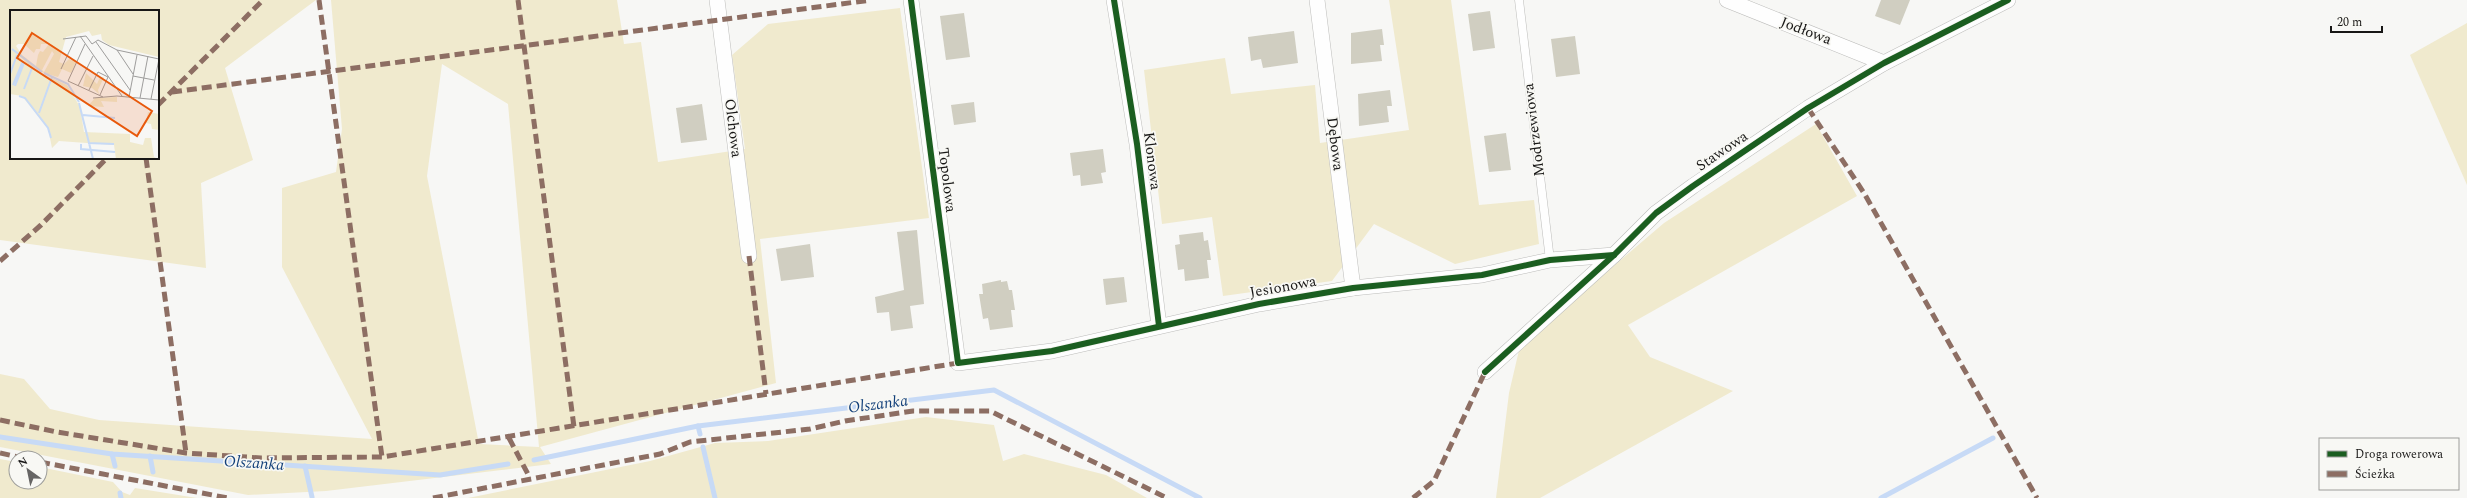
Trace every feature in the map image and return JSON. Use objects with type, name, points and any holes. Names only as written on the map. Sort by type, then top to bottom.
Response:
[{"type":"street","name":"Olchowa","points":[[717,0],[749,256]]},
{"type":"street","name":"Topolowa","points":[[911,0],[958,363]]},
{"type":"street","name":"Klonowa","points":[[1114,0],[1137,144],[1159,326]]},
{"type":"street","name":"Dębowa","points":[[1318,0],[1353,288]]},
{"type":"street","name":"Jodłowa","points":[[1727,0],[1884,63]]},
{"type":"street","name":"Stawowa","points":[[1485,372],[1614,255],[1656,213],[1693,186],[1808,108],[1884,63],[1984,5],[2008,0]]},
{"type":"street","name":"Jesionowa","points":[[958,363],[1052,350],[1259,304],[1353,288],[1482,276],[1550,260],[1614,255]]},
{"type":"lane","name":"Modrzewiowa","points":[[1519,0],[1550,260]]},
{"type":"shaded area","points":[[0,0],[316,0],[225,68],[253,160],[201,183],[206,268],[0,240]]},
{"type":"shaded area","points":[[331,0],[617,0],[624,44],[641,42],[658,162],[745,149],[732,55],[768,24],[900,8],[929,218],[760,239],[776,383],[540,447],[551,464],[326,491],[248,495],[48,456],[48,450],[16,450],[0,447],[0,374],[24,379],[50,409],[99,420],[372,439],[282,267],[282,188],[336,172],[342,129]],"holes":[[[442,64],[508,104],[539,447],[479,444],[427,176]]]},
{"type":"shaded area","points":[[1389,0],[1451,0],[1479,205],[1534,200],[1539,244],[1455,264],[1374,224],[1332,281],[1223,296],[1212,217],[1162,224],[1144,70],[1225,58],[1231,94],[1315,85],[1320,143],[1409,130]]},
{"type":"shaded area","points":[[2467,23],[2467,185],[2410,55]]},
{"type":"shaded area","points":[[1816,124],[1857,196],[1628,325],[1650,357],[1733,391],[1540,498],[1496,498],[1509,393],[1520,346],[1664,223]]},
{"type":"shaded area","points":[[926,417],[994,425],[1003,461],[1024,454],[1106,475],[1147,498],[468,498],[650,461],[715,443],[768,441]]},
{"type":"shaded area","points":[[0,459],[8,460],[8,490],[48,490],[48,469],[113,482],[122,492],[130,495],[135,488],[197,498],[0,498]]},
{"type":"building","points":[[1881,0],[1910,0],[1900,25],[1875,16]]},
{"type":"building","points":[[1490,11],[1495,48],[1473,51],[1468,14]]},
{"type":"building","points":[[964,13],[970,57],[946,60],[940,16]]},
{"type":"building","points":[[1382,29],[1384,45],[1380,45],[1382,61],[1351,64],[1351,33]]},
{"type":"building","points":[[1294,31],[1298,63],[1263,68],[1261,59],[1251,61],[1248,37]]},
{"type":"building","points":[[1575,36],[1580,74],[1556,77],[1551,39]]},
{"type":"building","points":[[1390,90],[1392,106],[1387,106],[1389,122],[1359,126],[1358,94]]},
{"type":"building","points":[[974,102],[976,122],[954,125],[951,105]]},
{"type":"building","points":[[702,104],[707,140],[681,143],[676,108]]},
{"type":"building","points":[[1506,133],[1511,170],[1489,172],[1484,136]]},
{"type":"building","points":[[1103,149],[1106,172],[1101,173],[1103,183],[1081,186],[1080,175],[1073,176],[1070,153]]},
{"type":"building","points":[[917,230],[924,304],[910,306],[913,328],[891,331],[889,312],[877,313],[875,297],[904,290],[897,232]]},
{"type":"building","points":[[1203,232],[1204,241],[1208,240],[1211,260],[1207,260],[1209,278],[1185,281],[1184,269],[1178,270],[1175,245],[1180,244],[1179,235]]},
{"type":"building","points":[[810,244],[814,277],[781,281],[776,249]]},
{"type":"building","points":[[1124,277],[1127,302],[1106,305],[1103,279]]},
{"type":"building","points":[[1001,280],[1001,282],[1007,281],[1009,290],[1012,290],[1015,310],[1011,310],[1013,327],[990,330],[988,318],[983,319],[979,294],[983,294],[982,284]]},
{"type":"waterway","name":"Olszanka","points":[[534,460],[698,426],[994,390],[1200,498]]},
{"type":"waterway","points":[[698,426],[700,434]]},
{"type":"waterway","name":"Olszanka","points":[[0,437],[112,454],[440,475],[508,464]]},
{"type":"waterway","points":[[1881,498],[1993,438]]},
{"type":"waterway","points":[[703,447],[715,498]]},
{"type":"waterway","points":[[112,454],[115,466]]},
{"type":"waterway","points":[[150,456],[153,472]]},
{"type":"waterway","points":[[305,466],[312,497]]},
{"type":"waterway","points":[[120,493],[121,498]]},
{"type":"marked path","points":[[159,104],[263,0]]},
{"type":"marked path","points":[[319,0],[382,457]]},
{"type":"marked path","points":[[518,0],[574,427]]},
{"type":"marked path","points":[[172,92],[871,0]]},
{"type":"marked path","points":[[1808,108],[1864,193],[2037,498]]},
{"type":"marked path","points":[[0,261],[41,225],[106,159]]},
{"type":"marked path","points":[[146,159],[186,453]]},
{"type":"marked path","points":[[749,256],[766,394]]},
{"type":"marked path","points":[[0,420],[57,432],[186,453],[261,458],[382,457],[958,363]]},
{"type":"marked path","points":[[1413,498],[1434,481],[1485,372]]},
{"type":"marked path","points":[[433,498],[660,454],[690,442],[810,429],[845,421],[913,411],[990,411],[1167,498]]},
{"type":"marked path","points":[[509,438],[530,478]]},
{"type":"marked path","points":[[0,453],[8,455]]},
{"type":"marked path","points":[[48,464],[228,498]]},
{"type":"cycle path","points":[[911,0],[958,363],[1052,351],[1259,304],[1353,288],[1482,275],[1550,260],[1614,255]]},
{"type":"cycle path","points":[[1114,0],[1137,144],[1159,326]]},
{"type":"cycle path","points":[[1485,372],[1614,255],[1656,213],[1693,186],[1808,108],[1884,63],[2008,0]]}]
